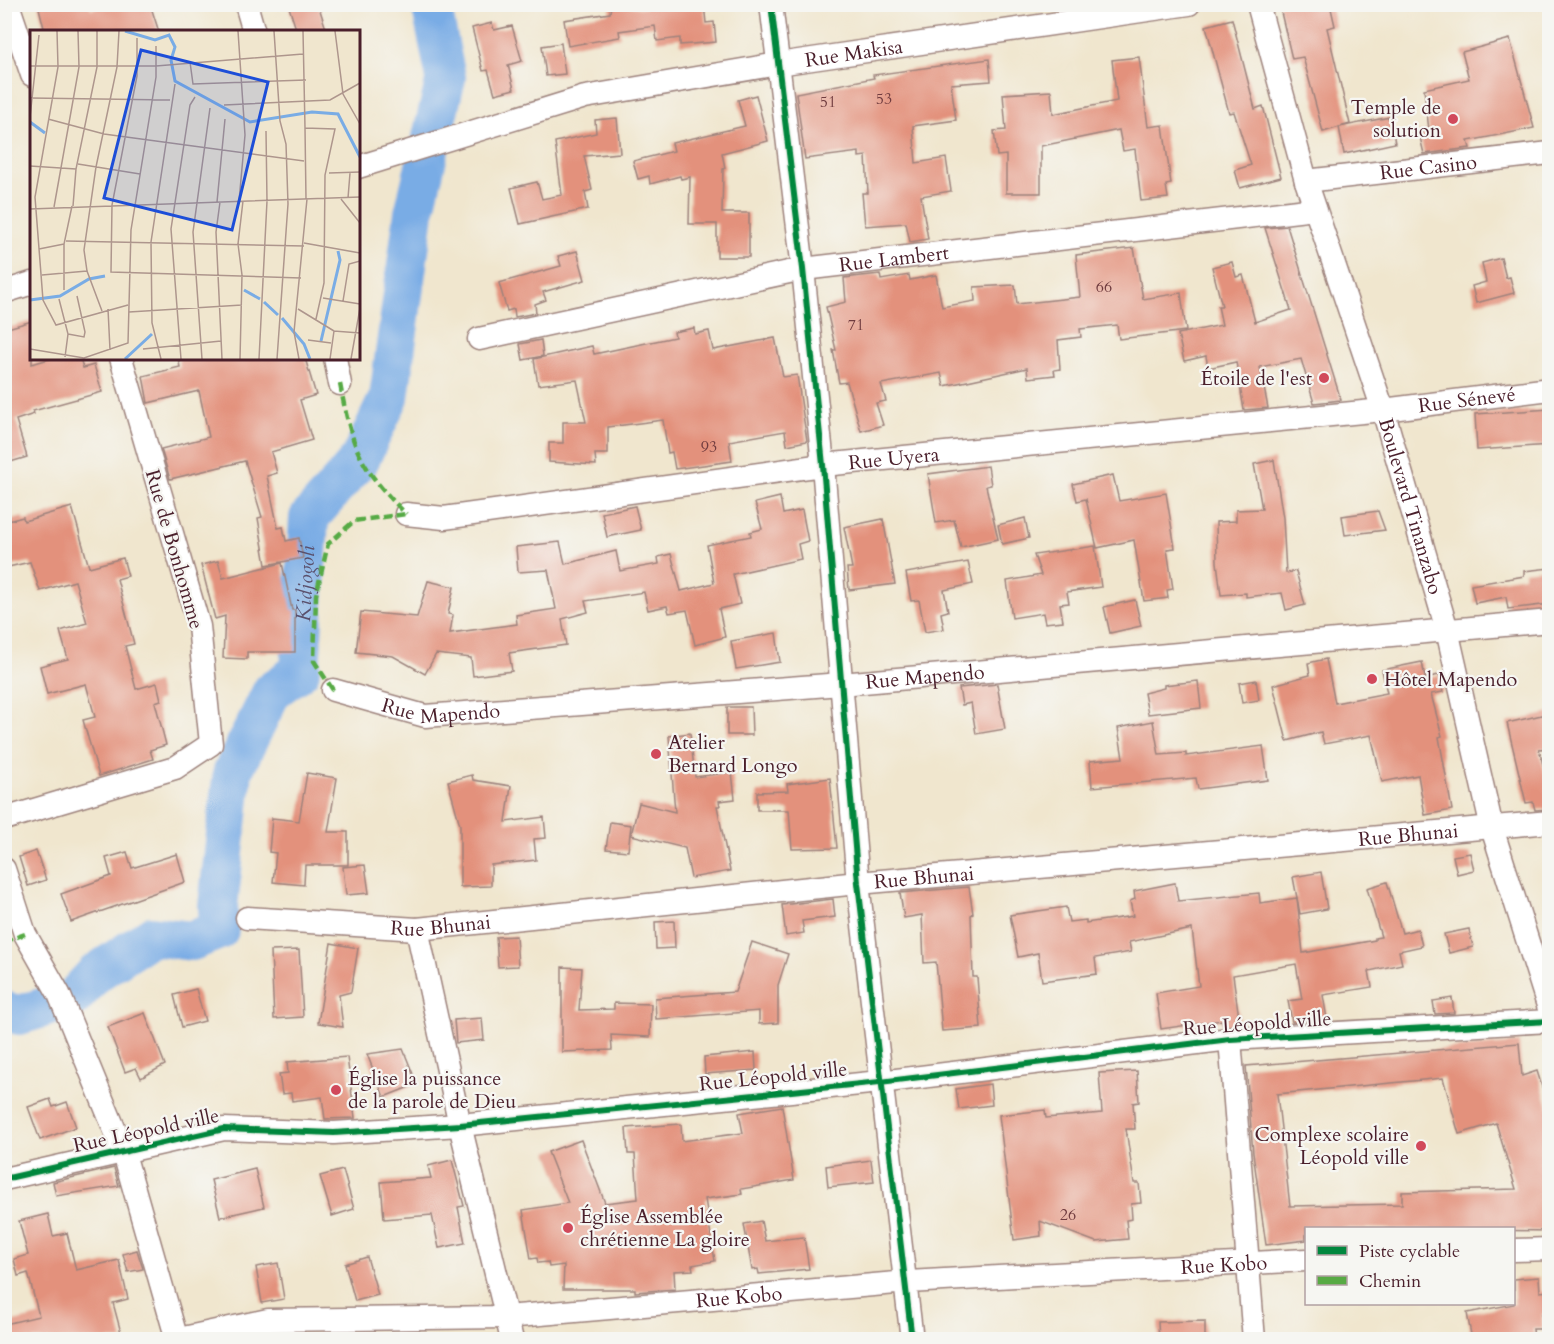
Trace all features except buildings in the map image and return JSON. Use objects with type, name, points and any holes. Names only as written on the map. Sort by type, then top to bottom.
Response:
[{"type":"street","points":[[8,4],[30,69]]},
{"type":"street","points":[[246,4],[253,30]]},
{"type":"street","points":[[771,4],[803,269],[823,465],[858,883],[880,1082],[908,1282],[912,1340]]},
{"type":"street","name":"Rue Makisa","points":[[360,166],[453,140],[585,97],[778,64],[1189,4]]},
{"type":"street","name":"Boulevard Tinanzabo","points":[[1258,4],[1306,181],[1383,410],[1447,630],[1492,828],[1550,1012]]},
{"type":"street","name":"Rue Casino","points":[[1306,181],[1550,153]]},
{"type":"street","name":"Rue Lambert","points":[[479,339],[803,269],[1315,209]]},
{"type":"street","points":[[4,292],[30,284]]},
{"type":"street","name":"Rue de Bonhomme","points":[[4,819],[175,768],[211,744],[199,626],[122,360]]},
{"type":"street","points":[[335,360],[340,384]]},
{"type":"street","name":"Rue Sénevé","points":[[1383,410],[1550,389]]},
{"type":"street","name":"Rue Uyera","points":[[406,514],[444,518],[823,465],[1383,410]]},
{"type":"street","name":"Rue Mapendo","points":[[333,690],[425,716],[842,684],[1550,621]]},
{"type":"street","name":"Rue Bhunai","points":[[247,918],[417,929],[858,883],[1550,822]]},
{"type":"street","points":[[4,869],[25,934],[63,1003],[123,1150],[176,1339]]},
{"type":"street","points":[[417,929],[459,1125],[512,1340]]},
{"type":"street","name":"Rue Léopold ville","points":[[4,1179],[123,1150],[224,1129],[334,1133],[459,1125],[880,1082],[1230,1039],[1550,1021]]},
{"type":"street","points":[[1230,1039],[1254,1340]]},
{"type":"street","points":[[1515,1250],[1550,1249]]},
{"type":"street","name":"Rue Kobo","points":[[176,1339],[268,1320],[507,1317],[908,1282],[1305,1260]]},
{"type":"waterway","name":"Kidjogoli","points":[[4,1011],[19,1015],[72,999],[96,973],[151,936],[192,941],[219,930],[218,906],[233,771],[272,691],[300,671],[309,518],[360,459],[389,397],[414,213],[446,78],[431,4]]},
{"type":"marked path","points":[[340,384],[349,425],[360,455],[378,483],[406,514]]},
{"type":"marked path","points":[[333,690],[314,661],[316,595],[328,544],[354,521],[406,514]]},
{"type":"marked path","points":[[4,942],[25,934]]},
{"type":"cycle path","points":[[771,4],[803,269],[823,465],[858,883],[912,1340]]},
{"type":"cycle path","points":[[4,1179],[224,1129],[334,1133],[460,1125],[880,1082],[1230,1039],[1550,1021]]},
{"type":"place","name":"Temple de solution","points":[[1453,119]]},
{"type":"place","name":"Étoile de l'est","points":[[1324,378]]},
{"type":"place","name":"Hôtel Mapendo","points":[[1372,679]]},
{"type":"place","name":"Atelier Bernard Longo","points":[[656,754]]},
{"type":"place","name":"Église la puissance de la parole de Dieu","points":[[336,1090]]},
{"type":"place","name":"Complexe scolaire Léopold ville","points":[[1421,1146]]},
{"type":"place","name":"Église Assemblée chrétienne La gloire","points":[[568,1228]]}]
